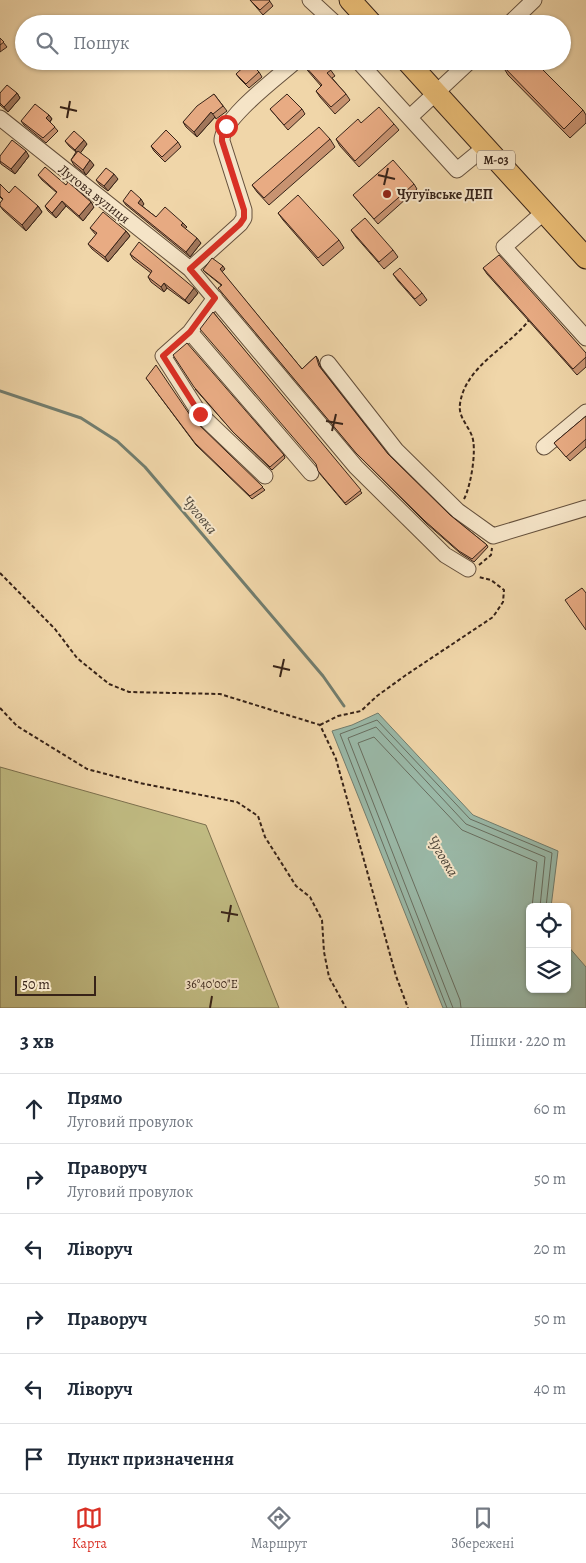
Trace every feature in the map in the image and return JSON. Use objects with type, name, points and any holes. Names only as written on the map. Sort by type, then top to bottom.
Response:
[{"type":"highway","points":[[353,4],[363,15]]},
{"type":"highway","name":"М-03","points":[[415,70],[586,258]]},
{"type":"street","points":[[310,0],[327,15]]},
{"type":"street","points":[[518,15],[534,0]]},
{"type":"street","points":[[344,15],[353,4]]},
{"type":"street","points":[[190,269],[240,224],[244,218],[244,210],[222,141],[222,134],[236,114],[286,70]]},
{"type":"street","points":[[366,70],[457,170],[485,147]]},
{"type":"street","points":[[410,117],[460,70]]},
{"type":"street","name":"Лугова вулиця","points":[[0,118],[190,269],[356,467],[446,555],[468,569]]},
{"type":"street","points":[[544,212],[504,247],[586,338]]},
{"type":"street","points":[[215,298],[190,332],[163,356],[200,414],[265,476]]},
{"type":"street","points":[[190,332],[311,473]]},
{"type":"street","points":[[328,363],[396,450],[458,511],[493,536],[586,508]]},
{"type":"street","points":[[544,447],[586,412]]},
{"type":"path","points":[[458,511],[468,492],[473,459],[472,436],[462,419],[460,404],[462,397],[468,384],[484,362],[522,330],[533,315]]},
{"type":"path","points":[[468,569],[482,564],[491,555],[493,536]]},
{"type":"path","points":[[0,573],[55,629],[77,658],[109,684],[129,692],[220,694],[320,725],[338,716],[361,712],[392,686],[493,617],[502,602],[504,590],[491,580],[478,576],[468,569]]},
{"type":"path","points":[[0,708],[17,726],[87,769],[140,783],[237,802],[258,816],[265,837],[296,886],[310,897],[322,920],[324,952],[329,977],[346,1008]]},
{"type":"path","points":[[320,725],[336,759],[396,976],[408,1008]]},
{"type":"shaded area","points":[[0,767],[206,825],[279,1008],[0,1008]]},
{"type":"water","points":[[378,713],[473,815],[558,851],[552,903],[526,903],[526,993],[571,993],[571,950],[586,967],[586,1008],[443,1008],[332,731],[352,725]]},
{"type":"building","points":[[250,0],[269,0],[270,1],[260,10]]},
{"type":"building","points":[[240,70],[257,70],[259,72],[246,84],[236,74]]},
{"type":"building","points":[[308,70],[331,70],[327,73],[346,94],[331,107],[316,91],[322,85]]},
{"type":"building","points":[[507,70],[543,70],[583,110],[564,129]]},
{"type":"building","points":[[7,85],[17,93],[4,107],[0,103],[0,93]]},
{"type":"building","points":[[214,94],[223,106],[213,114],[211,112],[194,132],[183,122],[197,106]]},
{"type":"building","points":[[287,94],[302,109],[284,125],[270,109]]},
{"type":"building","points":[[35,104],[49,115],[46,118],[55,127],[43,138],[21,121]]},
{"type":"building","points":[[379,107],[394,124],[355,161],[336,139],[358,119],[361,123]]},
{"type":"building","points":[[319,127],[330,139],[264,198],[252,185]]},
{"type":"building","points":[[166,130],[178,142],[162,157],[151,146]]},
{"type":"building","points":[[74,131],[84,140],[75,150],[65,141]]},
{"type":"building","points":[[12,140],[26,151],[11,169],[0,161],[0,156]]},
{"type":"building","points":[[78,151],[90,160],[83,170],[71,160]]},
{"type":"building","name":"Чугуївське ДЕП","points":[[393,160],[414,184],[374,219],[353,195]]},
{"type":"building","points":[[45,167],[66,185],[68,182],[91,202],[79,216],[62,201],[52,213],[45,206],[57,192],[38,175]]},
{"type":"building","points":[[106,168],[114,174],[104,186],[96,180]]},
{"type":"building","points":[[0,184],[9,193],[15,186],[38,206],[22,225],[0,206],[3,199],[0,196]]},
{"type":"building","points":[[131,190],[141,199],[138,203],[156,217],[165,207],[183,223],[181,225],[197,238],[186,252],[123,201]]},
{"type":"building","points":[[298,195],[339,240],[318,258],[278,213]]},
{"type":"building","points":[[103,212],[126,231],[105,257],[88,244],[97,233],[90,228]]},
{"type":"building","points":[[365,218],[393,250],[379,262],[351,230]]},
{"type":"building","points":[[139,242],[194,288],[185,300],[164,283],[161,287],[148,277],[152,271],[130,254]]},
{"type":"building","points":[[499,255],[586,353],[586,357],[573,369],[483,268]]},
{"type":"building","points":[[212,258],[223,266],[220,269],[302,369],[316,356],[319,366],[388,454],[450,515],[487,545],[472,559],[459,551],[425,521],[356,453],[218,288],[222,285],[203,270]]},
{"type":"building","points":[[400,268],[422,293],[415,299],[393,274]]},
{"type":"building","points":[[213,312],[361,490],[345,503],[318,471],[316,464],[200,329]]},
{"type":"building","points":[[187,343],[284,455],[270,467],[233,432],[194,387],[173,355]]},
{"type":"building","points":[[156,365],[192,418],[263,487],[250,496],[195,443],[146,378]]},
{"type":"building","points":[[586,416],[586,439],[566,457],[554,443]]},
{"type":"building","points":[[582,588],[586,593],[586,630],[565,600]]},
{"type":"waterway","name":"Чуговка","points":[[0,391],[81,418],[117,441],[145,467],[323,676],[344,706]]},
{"type":"place","name":"Чугуївське ДЕП","points":[[387,194]]},
{"type":"route","points":[[200,414],[163,356],[190,332],[215,298],[190,269],[240,224],[244,218],[244,210],[222,141],[222,134],[226,126]]}]
